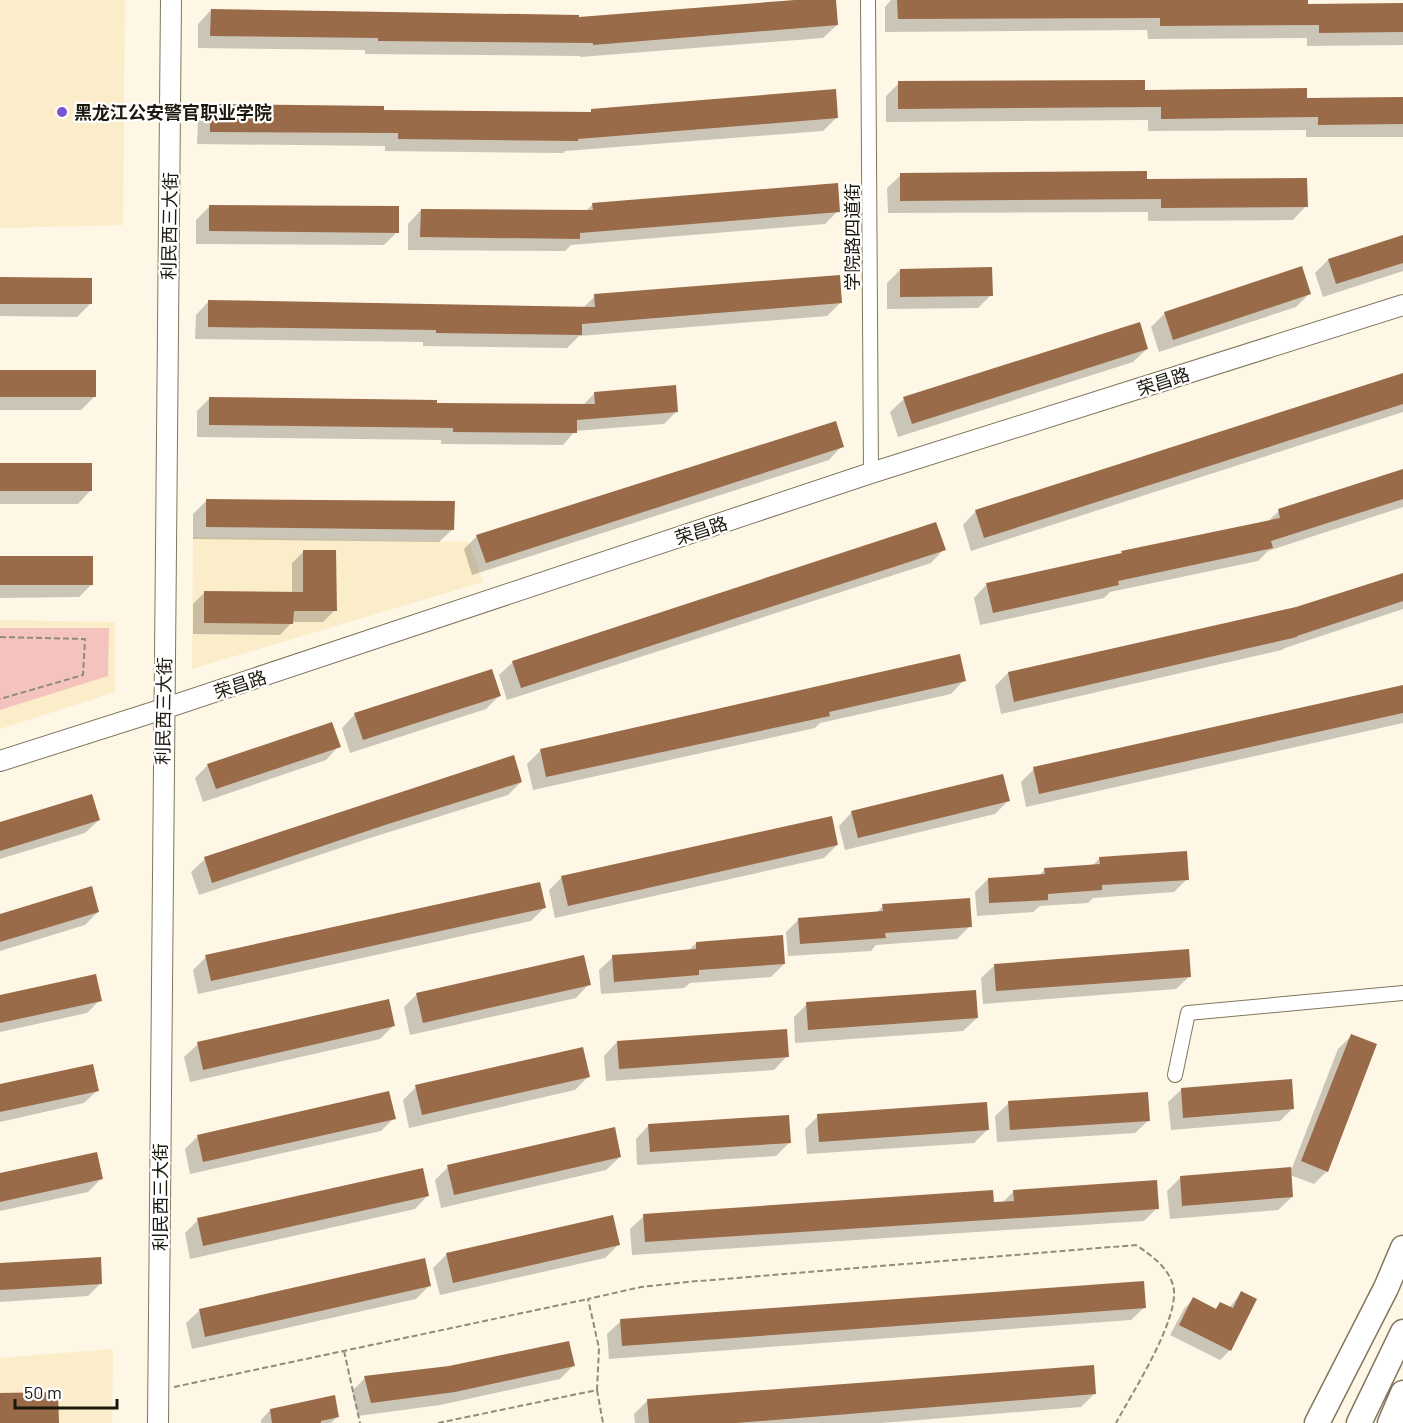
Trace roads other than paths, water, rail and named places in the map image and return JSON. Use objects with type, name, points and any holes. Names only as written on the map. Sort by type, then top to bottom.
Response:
[{"type":"highway","points":[[1317,1423],[1386,1288],[1403,1248]]},
{"type":"highway","points":[[1359,1423],[1403,1332]]},
{"type":"highway","points":[[1390,1423],[1403,1393]]},
{"type":"main road","name":"利民西三大街","points":[[158,0],[158,1423]]},
{"type":"main road","name":"利民西三大街","points":[[151,1423],[159,710],[171,0]]},
{"type":"main road","name":"荣昌路","points":[[0,760],[159,710],[872,473],[1403,305]]},
{"type":"street","name":"学院路四道街","points":[[868,0],[872,473]]},
{"type":"street","points":[[1175,1075],[1188,1013],[1403,993]]},
{"type":"place","name":"黑龙江公安警官职业学院","points":[[62,112]]}]
